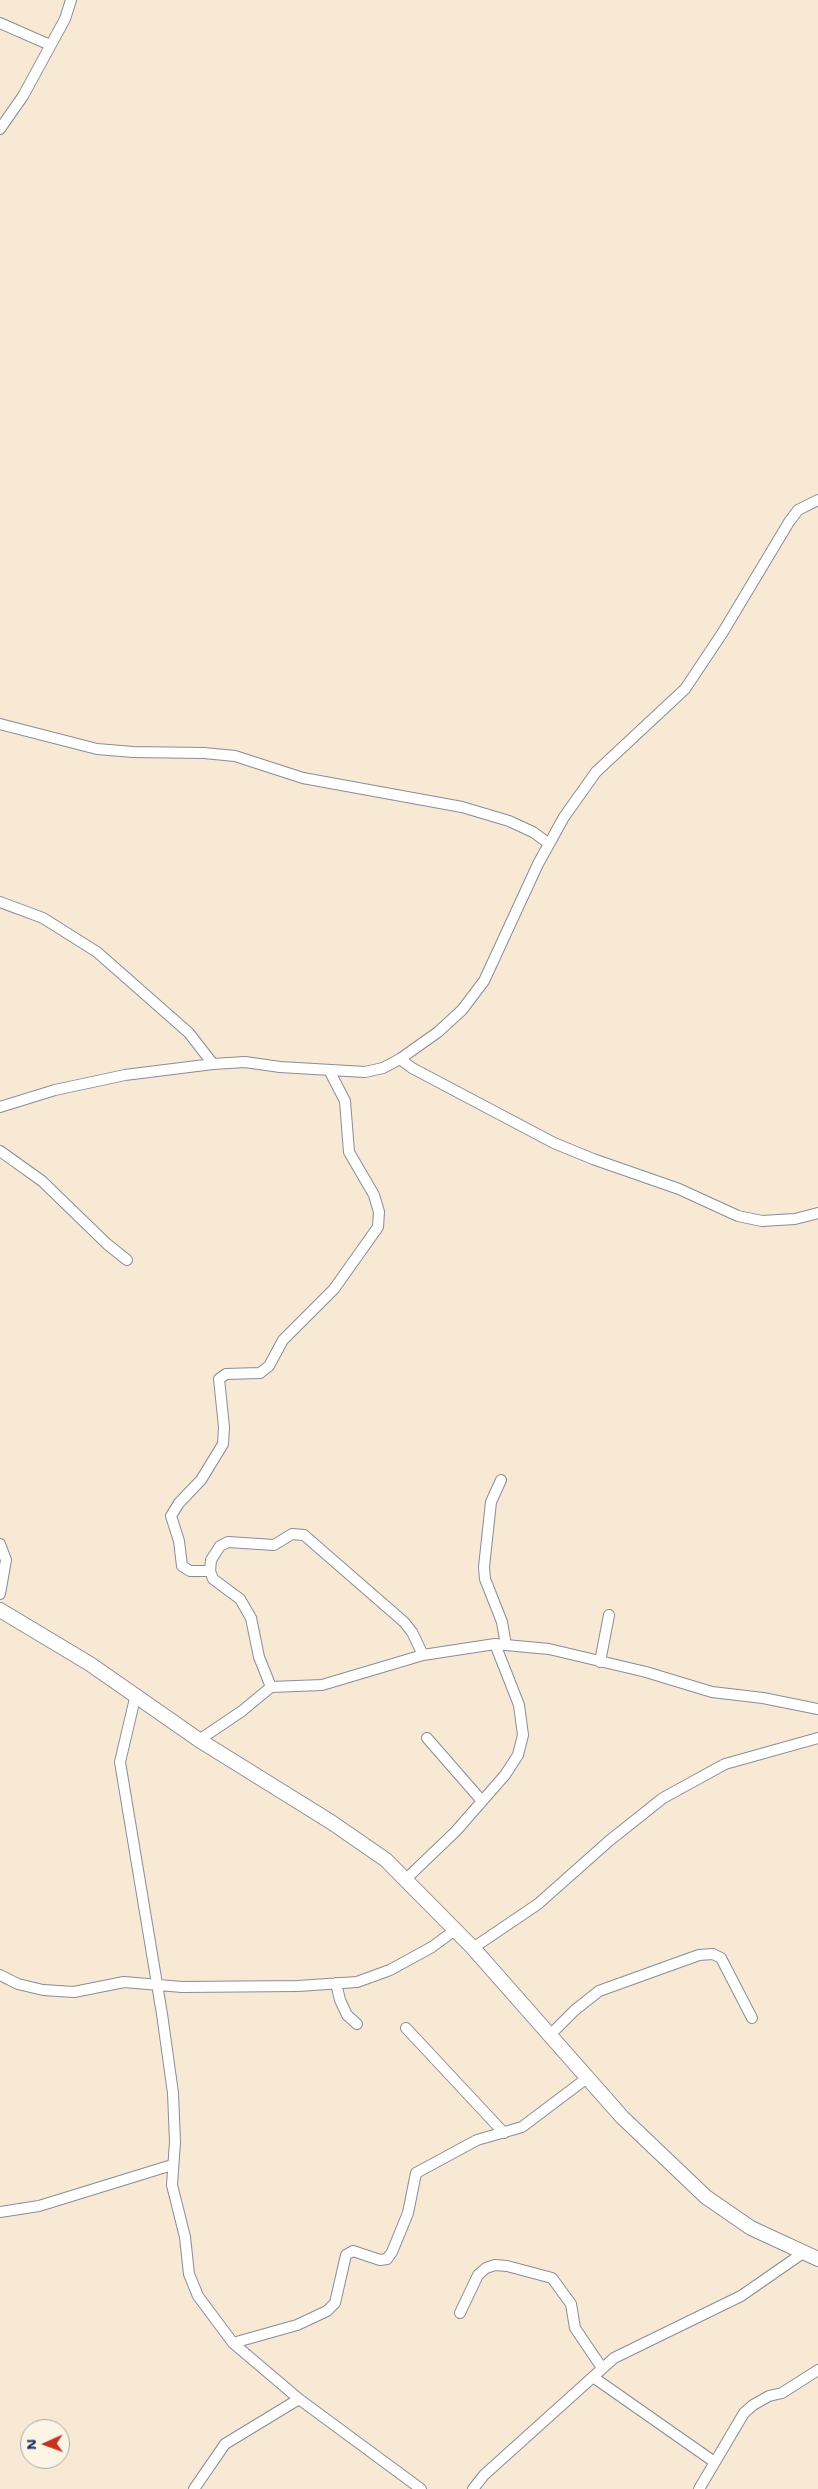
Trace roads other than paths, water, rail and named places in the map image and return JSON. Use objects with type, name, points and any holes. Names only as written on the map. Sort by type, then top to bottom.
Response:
[{"type":"main road","points":[[0,1610],[136,1694],[199,1740],[331,1822],[386,1860],[473,1948],[622,2117],[706,2197],[751,2228],[818,2259]]},
{"type":"street","points":[[0,129],[23,96],[65,18],[71,0]]},
{"type":"street","points":[[0,22],[50,45]]},
{"type":"street","points":[[0,1107],[55,1090],[125,1075],[213,1064],[245,1062],[280,1068],[365,1072],[383,1068],[438,1032],[462,1010],[484,981],[548,843],[596,772],[685,689],[789,522],[798,510],[818,500]]},
{"type":"street","points":[[0,724],[97,749],[235,756],[310,779],[462,807],[509,821],[533,832],[548,843]]},
{"type":"street","points":[[0,902],[43,918],[97,952],[189,1033],[213,1064]]},
{"type":"street","points":[[400,1058],[412,1068],[554,1143],[593,1159],[647,1176],[738,1216],[762,1221],[795,1219],[818,1213]]},
{"type":"street","points":[[210,1571],[190,1571],[182,1566],[171,1516],[179,1502],[201,1480],[223,1444],[224,1427],[219,1379],[226,1374],[260,1373],[269,1366],[283,1340],[334,1289],[378,1228],[379,1212],[374,1195],[349,1152],[345,1101],[329,1070]]},
{"type":"street","points":[[0,1151],[36,1176],[107,1244],[127,1260]]},
{"type":"street","points":[[501,1480],[491,1502],[484,1567],[485,1579],[502,1622],[506,1645]]},
{"type":"street","points":[[271,1687],[259,1657],[251,1618],[240,1599],[213,1578],[210,1571],[211,1560],[220,1546],[228,1542],[274,1544],[292,1534],[304,1536],[404,1622],[412,1632],[423,1655]]},
{"type":"street","points":[[0,1544],[6,1560],[0,1594]]},
{"type":"street","points":[[600,1662],[609,1615]]},
{"type":"street","points":[[406,1879],[432,1856],[482,1801],[505,1775],[518,1755],[523,1735],[519,1705],[495,1644]]},
{"type":"street","points":[[199,1740],[242,1711],[271,1687],[322,1685],[423,1655],[495,1644],[549,1649],[646,1672],[712,1692],[764,1698],[818,1709]]},
{"type":"street","points":[[136,1694],[120,1762],[162,2014],[172,2093],[175,2142],[172,2184],[185,2237],[189,2274],[198,2296],[233,2343],[299,2399],[421,2489]]},
{"type":"street","points":[[427,1738],[482,1801]]},
{"type":"street","points":[[473,1948],[538,1904],[609,1841],[663,1798],[724,1764],[818,1738]]},
{"type":"street","points":[[0,1975],[18,1984],[43,1990],[74,1992],[124,1982],[182,1987],[298,1986],[357,1982],[390,1970],[432,1947],[455,1930]]},
{"type":"street","points":[[549,2036],[574,2010],[599,1991],[698,1955],[713,1954],[721,1958],[752,2018]]},
{"type":"street","points":[[336,1983],[340,2000],[347,2014],[356,2024]]},
{"type":"street","points":[[406,2028],[504,2134]]},
{"type":"street","points":[[233,2343],[297,2325],[327,2311],[335,2303],[346,2254],[353,2251],[380,2260],[387,2259],[392,2252],[408,2213],[416,2173],[477,2140],[504,2134],[522,2127],[587,2078]]},
{"type":"street","points":[[0,2212],[39,2206],[172,2165]]},
{"type":"street","points":[[472,2489],[484,2475],[614,2358],[741,2296],[803,2253]]},
{"type":"street","points":[[460,2313],[478,2275],[486,2268],[495,2265],[508,2266],[552,2278],[571,2304],[574,2328],[602,2368]]},
{"type":"street","points":[[699,2489],[744,2413],[752,2405],[770,2396],[782,2393],[818,2370]]},
{"type":"street","points":[[593,2377],[714,2461]]},
{"type":"street","points":[[194,2489],[225,2444],[299,2399]]}]
